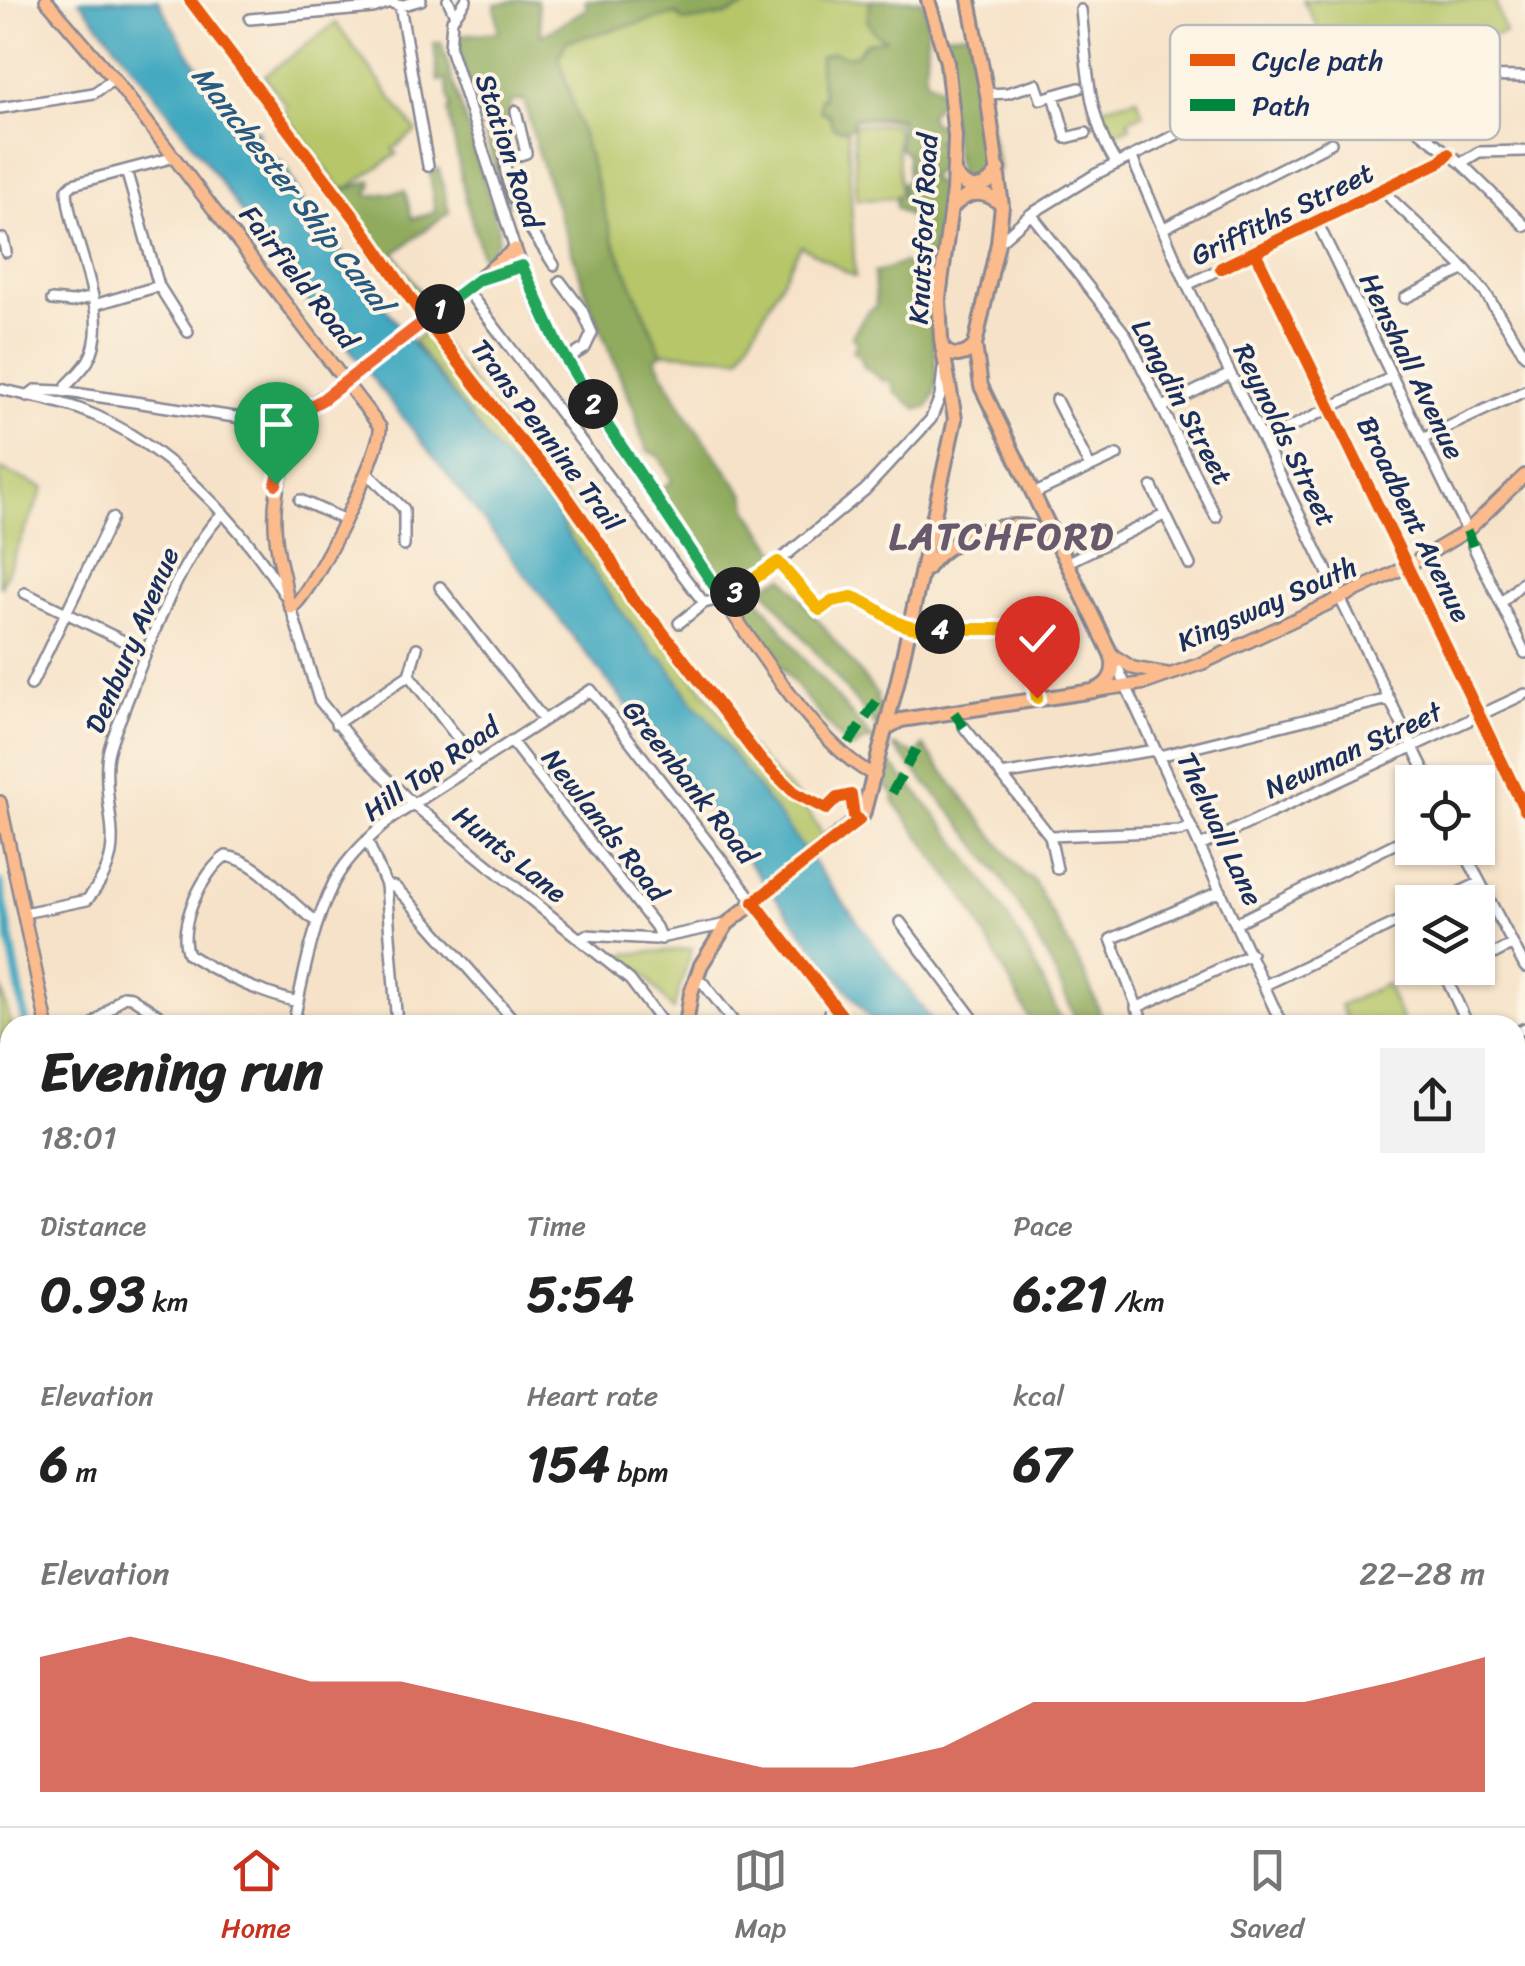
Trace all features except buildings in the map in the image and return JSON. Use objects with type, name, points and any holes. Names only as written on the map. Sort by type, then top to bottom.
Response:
[{"type":"highway","name":"Knutsford Road","points":[[754,902],[847,830],[866,808],[954,431],[939,298],[951,210],[955,136],[947,62],[928,0]]},
{"type":"highway","points":[[943,352],[967,354],[975,345],[998,243],[1002,206],[969,0]]},
{"type":"highway","points":[[954,172],[964,185],[974,188],[990,183],[999,169]]},
{"type":"highway","points":[[951,210],[960,200],[978,193],[988,194],[1002,206]]},
{"type":"highway","name":"Thelwall Lane","points":[[975,345],[980,386],[1111,654]]},
{"type":"highway","name":"Knutsford Road","points":[[922,580],[940,553],[994,530],[1026,527],[1059,543]]},
{"type":"highway","points":[[1093,691],[1112,676],[1111,654]]},
{"type":"highway","name":"Kingsway South","points":[[885,730],[900,720],[1093,691]]},
{"type":"highway","points":[[893,696],[900,712],[914,718]]},
{"type":"highway","points":[[688,1015],[706,956],[727,924],[754,902]]},
{"type":"main road","name":"Fairfield Road","points":[[46,0],[114,79],[376,419],[381,437],[345,520],[303,597],[288,603]]},
{"type":"main road","name":"Station Road","points":[[515,249],[566,360],[723,599],[834,744],[875,775]]},
{"type":"main road","points":[[288,603],[275,533],[276,484],[307,408],[515,249]]},
{"type":"main road","points":[[480,279],[522,266]]},
{"type":"main road","name":"Kingsway South","points":[[1093,691],[1123,688],[1234,650],[1408,566],[1467,531],[1525,475]]},
{"type":"main road","name":"Kingsway South","points":[[1111,654],[1139,670],[1174,673]]},
{"type":"main road","points":[[852,760],[879,758]]},
{"type":"main road","points":[[0,802],[45,1015]]},
{"type":"main road","points":[[754,902],[840,1015]]},
{"type":"street","points":[[250,18],[374,8],[389,1],[400,6],[421,0]]},
{"type":"street","points":[[448,0],[455,16]]},
{"type":"street","points":[[455,16],[466,0]]},
{"type":"street","points":[[400,6],[428,166]]},
{"type":"street","points":[[1081,10],[1093,108],[1106,148],[1117,164]]},
{"type":"street","name":"Station Road","points":[[455,16],[449,38],[451,54],[515,249]]},
{"type":"street","points":[[1500,77],[1525,77]]},
{"type":"street","points":[[2,104],[94,93],[114,79]]},
{"type":"street","points":[[987,94],[1036,84],[1042,98],[1079,88]]},
{"type":"street","points":[[1054,95],[1066,138],[1086,133]]},
{"type":"street","points":[[516,111],[526,153],[505,160],[505,175],[516,206],[554,265]]},
{"type":"street","points":[[998,243],[1031,214],[1117,164],[1170,139]]},
{"type":"street","points":[[1428,140],[1461,164],[1525,226]]},
{"type":"street","points":[[1164,228],[1332,142]]},
{"type":"street","points":[[1461,164],[1479,152],[1525,151]]},
{"type":"street","name":"Griffiths Street","points":[[1187,285],[1441,161],[1448,154]]},
{"type":"street","points":[[68,385],[90,359],[95,339],[93,301],[67,190],[73,184],[174,157]]},
{"type":"street","name":"Reynolds Street","points":[[1132,158],[1187,285],[1422,765]]},
{"type":"street","points":[[126,170],[159,286],[188,332]]},
{"type":"street","points":[[1385,188],[1391,200],[1466,269],[1525,354]]},
{"type":"street","points":[[1002,206],[1016,217],[1031,214]]},
{"type":"street","name":"Longdin Street","points":[[1031,214],[1126,335],[1216,517]]},
{"type":"street","name":"Henshall Avenue","points":[[1317,222],[1467,531]]},
{"type":"street","points":[[0,227],[6,252]]},
{"type":"street","name":"Broadbent Avenue","points":[[1255,252],[1525,810]]},
{"type":"street","points":[[1405,298],[1466,269]]},
{"type":"street","points":[[560,280],[582,310],[592,334],[585,348],[566,360]]},
{"type":"street","points":[[52,300],[93,301],[159,286]]},
{"type":"street","points":[[472,298],[704,603]]},
{"type":"street","points":[[679,623],[704,603],[723,599],[778,562],[853,502],[932,419],[940,397],[943,352]]},
{"type":"street","points":[[1162,407],[1230,374]]},
{"type":"street","points":[[1263,442],[1392,377]]},
{"type":"street","name":"Hunts Lane","points":[[0,389],[62,403],[100,418],[186,477],[257,554],[288,603],[319,700],[336,724],[413,804],[640,990],[657,1015]]},
{"type":"street","points":[[27,396],[36,390],[61,391],[255,420],[307,408]]},
{"type":"street","points":[[1422,440],[1525,390]]},
{"type":"street","points":[[1056,400],[1090,467]]},
{"type":"street","points":[[1034,494],[1116,455]]},
{"type":"street","points":[[366,472],[404,510],[404,546]]},
{"type":"street","points":[[1152,487],[1190,565]]},
{"type":"street","points":[[300,500],[345,520]]},
{"type":"street","name":"Denbury Avenue","points":[[24,914],[87,900],[107,873],[113,838],[106,761],[146,652],[196,546],[222,513]]},
{"type":"street","points":[[1068,562],[1164,515]]},
{"type":"street","points":[[30,685],[112,518]]},
{"type":"street","points":[[666,552],[684,540]]},
{"type":"street","points":[[1473,546],[1525,653]]},
{"type":"street","points":[[778,562],[820,610],[832,601],[852,597],[910,630],[1026,623],[1037,698]]},
{"type":"street","points":[[1501,603],[1525,580]]},
{"type":"street","points":[[440,588],[544,720]]},
{"type":"street","points":[[25,593],[146,652]]},
{"type":"street","points":[[336,724],[409,675],[417,648]]},
{"type":"street","name":"Thelwall Lane","points":[[1111,654],[1123,688],[1138,712],[1278,1015]]},
{"type":"street","points":[[409,675],[477,763]]},
{"type":"street","name":"Hill Top Road","points":[[295,1015],[318,922],[336,879],[367,840],[413,804],[590,690]]},
{"type":"street","name":"Greenbank Road","points":[[590,690],[754,902]]},
{"type":"street","name":"Newman Street","points":[[1200,846],[1525,694]]},
{"type":"street","points":[[1001,775],[1157,753],[1389,699]]},
{"type":"street","points":[[964,727],[1050,836],[1056,868]]},
{"type":"street","name":"Newlands Road","points":[[511,741],[660,938]]},
{"type":"street","points":[[1050,836],[1191,827]]},
{"type":"street","points":[[367,840],[386,885],[396,1015]]},
{"type":"street","points":[[1236,923],[1395,844]]},
{"type":"street","points":[[298,1002],[270,996],[188,954],[183,932],[208,870],[226,856],[244,859],[300,911],[318,922]]},
{"type":"street","points":[[1470,865],[1525,967]]},
{"type":"street","points":[[1475,885],[1479,883]]},
{"type":"street","points":[[386,885],[407,899],[509,1015]]},
{"type":"street","points":[[1139,1015],[1111,939],[1221,891]]},
{"type":"street","points":[[900,922],[970,1015]]},
{"type":"street","points":[[1266,985],[1395,923]]},
{"type":"street","name":"Hunts Lane","points":[[579,938],[660,938],[727,924]]},
{"type":"street","points":[[1495,953],[1511,945]]},
{"type":"street","points":[[1136,1008],[1250,954]]},
{"type":"street","points":[[696,980],[704,984],[728,1015]]},
{"type":"street","points":[[1449,985],[1463,1015]]},
{"type":"street","points":[[103,1015],[122,996],[131,996],[158,1015]]},
{"type":"street","points":[[828,1015],[832,1004]]},
{"type":"green space","points":[[537,0],[542,36],[587,8],[585,0],[760,0],[727,15],[684,22],[677,14],[567,41],[559,57],[614,242],[662,354],[655,358],[689,419],[745,495],[749,511],[780,556],[754,575],[750,568],[742,574],[743,579],[732,583],[719,580],[659,490],[672,481],[659,456],[648,451],[641,436],[634,409],[590,304],[524,100],[511,102],[498,176],[459,51],[459,35],[498,32],[495,4]]},
{"type":"green space","points":[[722,0],[885,0],[902,120],[847,119],[855,277],[801,246],[740,357],[650,352],[550,62],[561,40]]},
{"type":"green space","points":[[871,0],[922,0],[925,10],[926,80],[937,85],[944,96],[929,115],[932,122],[945,127],[945,136],[935,142],[945,146],[947,158],[943,170],[930,175],[932,181],[946,188],[945,237],[935,264],[915,261],[914,220],[896,207],[896,196],[903,194],[902,183],[908,181],[907,153],[900,148],[900,118],[854,118],[852,127],[846,130],[833,127],[829,115],[820,111],[820,98],[824,98],[820,57],[833,52],[856,54],[866,43],[885,39],[875,33],[867,20]]},
{"type":"green space","points":[[1303,0],[1495,0],[1505,33],[1500,34],[1500,25],[1317,25]]},
{"type":"green space","points":[[336,23],[416,131],[393,149],[397,154],[349,187],[340,189],[283,110],[287,106],[264,76]]},
{"type":"green space","points":[[969,32],[999,169],[991,181],[959,181],[940,35]]},
{"type":"green space","points":[[434,43],[441,43],[498,225],[498,240],[484,263],[467,204],[448,111],[451,108],[446,80],[438,81]]},
{"type":"green space","points":[[1137,98],[1143,114],[1128,120],[1130,127],[1109,136],[1099,108]]},
{"type":"green space","points":[[896,124],[901,198],[857,200],[853,125]]},
{"type":"green space","points":[[439,169],[449,212],[395,253],[426,301],[419,305],[338,191],[372,181],[369,196],[405,191],[412,219],[435,212],[430,171]]},
{"type":"green space","points":[[903,263],[934,274],[930,317],[936,386],[928,407],[918,409],[896,393],[890,380],[883,381],[863,366],[860,356],[853,351],[857,342],[852,336],[866,313],[876,306],[874,273]]},
{"type":"green space","points":[[430,328],[548,474],[603,550],[632,603],[653,623],[735,733],[799,799],[825,837],[804,853],[714,725],[615,603],[564,529],[555,509],[496,451],[413,341]]},
{"type":"green space","points":[[0,469],[44,488],[0,588]]},
{"type":"green space","points":[[784,577],[878,696],[878,729],[762,586]]},
{"type":"green space","points":[[754,592],[807,663],[873,740],[853,748],[843,742],[791,680],[745,616],[745,604]]},
{"type":"green space","points":[[892,745],[917,755],[923,746],[1024,875],[1032,878],[1084,972],[1101,1015],[1074,1015],[1018,904],[962,826]]},
{"type":"green space","points":[[890,763],[942,822],[988,886],[1029,954],[1059,1015],[1028,1015],[968,903],[886,786]]},
{"type":"green space","points":[[692,949],[673,1010],[645,975],[624,957],[626,954]]},
{"type":"green space","points":[[0,983],[8,1015],[0,1015]]},
{"type":"green space","points":[[1386,984],[1400,1015],[1344,1015],[1340,1006]]},
{"type":"water","name":"Manchester Ship Canal","points":[[79,0],[158,0],[216,91],[244,122],[258,131],[258,145],[285,166],[302,201],[496,451],[555,509],[564,529],[615,603],[714,725],[928,1015],[867,1015],[328,321],[281,270],[132,65]]},
{"type":"waterway","points":[[0,883],[24,1015]]},
{"type":"marked path","points":[[1467,531],[1473,546]]},
{"type":"marked path","points":[[849,743],[877,701]]},
{"type":"marked path","points":[[954,713],[964,727]]},
{"type":"marked path","points":[[892,793],[917,747]]},
{"type":"cycle path","name":"Trans Pennine Trail","points":[[190,0],[358,222],[422,315],[558,484],[608,555],[632,599],[657,625],[759,758],[795,793],[826,809],[837,798],[851,795],[854,816],[859,820],[754,902],[841,1015]]},
{"type":"cycle path","points":[[1221,268],[1441,161],[1448,154]]},
{"type":"cycle path","points":[[1255,252],[1525,810]]},
{"type":"district","name":"LATCHFORD","points":[[1002,536]]},
{"type":"route","points":[[276,484],[307,408],[478,280],[522,266],[576,378],[723,599],[778,562],[820,610],[832,601],[852,597],[910,630],[1026,629],[1037,698]]}]
